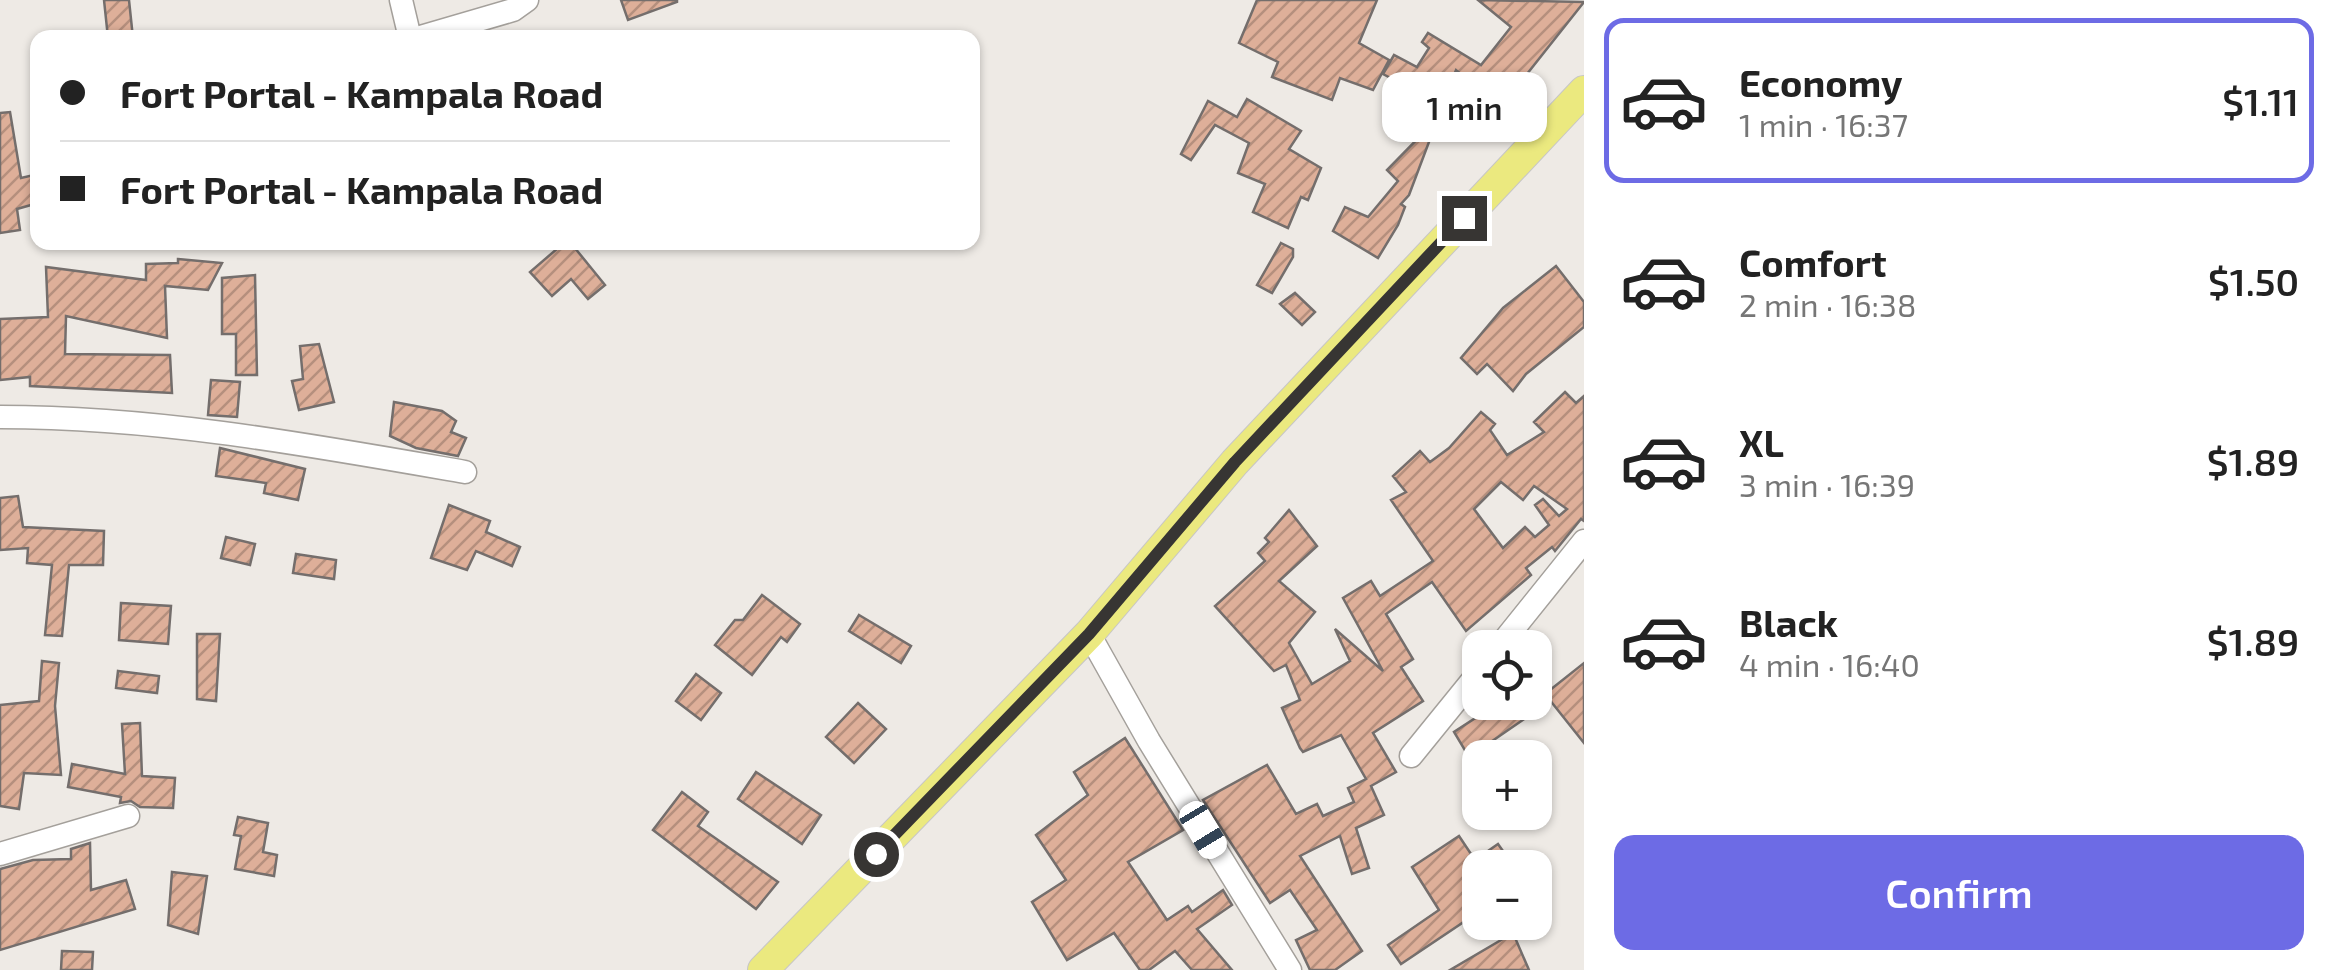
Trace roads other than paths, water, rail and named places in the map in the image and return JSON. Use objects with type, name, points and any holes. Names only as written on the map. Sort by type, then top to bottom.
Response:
[{"type":"main road","points":[[763,970],[1089,634],[1235,462],[1584,92]]},
{"type":"street","points":[[401,0],[411,30]]},
{"type":"street","points":[[442,30],[513,10],[527,0]]},
{"type":"street","points":[[0,417],[94,417],[217,429],[465,472]]},
{"type":"street","points":[[1512,630],[1584,541]]},
{"type":"street","points":[[1089,634],[1149,742],[1290,970]]},
{"type":"street","points":[[1412,756],[1462,694]]},
{"type":"street","points":[[0,854],[128,816]]}]
